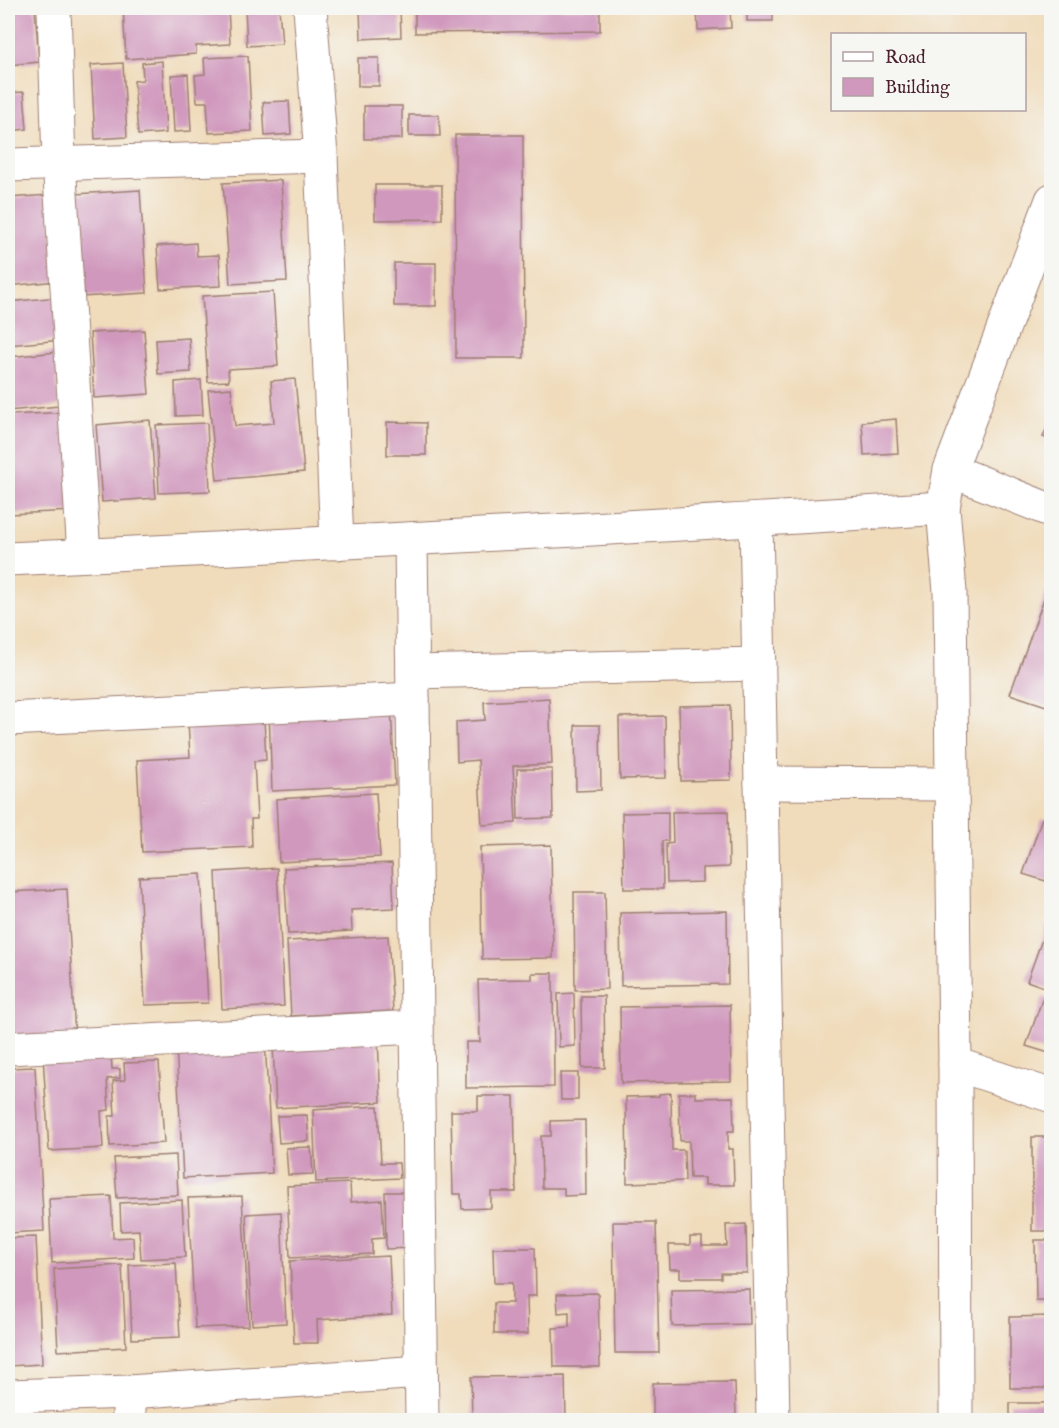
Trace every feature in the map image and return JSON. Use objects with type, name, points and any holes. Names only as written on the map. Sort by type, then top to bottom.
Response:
[{"type":"street","points":[[54,8],[59,162],[84,555]]},
{"type":"street","points":[[310,8],[321,156],[337,543]]},
{"type":"street","points":[[8,165],[321,156]]},
{"type":"street","points":[[956,1420],[950,591],[943,508],[950,470],[1052,200]]},
{"type":"street","points":[[950,470],[1052,511]]},
{"type":"street","points":[[8,559],[411,539],[943,508]]},
{"type":"street","points":[[756,520],[773,1420]]},
{"type":"street","points":[[411,539],[422,1420]]},
{"type":"street","points":[[8,719],[413,686],[759,664]]},
{"type":"street","points":[[761,783],[951,784]]},
{"type":"street","points":[[8,1048],[417,1027]]},
{"type":"street","points":[[955,1064],[1052,1096]]},
{"type":"street","points":[[8,1396],[129,1406],[421,1372]]},
{"type":"building","points":[[8,8],[35,8],[39,62],[8,65]]},
{"type":"building","points":[[123,8],[228,8],[230,44],[196,46],[196,54],[126,59]]},
{"type":"building","points":[[245,8],[279,8],[282,44],[247,46]]},
{"type":"building","points":[[360,8],[400,8],[401,37],[361,39]]},
{"type":"building","points":[[415,8],[600,8],[600,31],[415,33]]},
{"type":"building","points":[[697,8],[730,8],[731,28],[698,30]]},
{"type":"building","points":[[747,8],[773,8],[773,21],[747,21]]},
{"type":"building","points":[[248,56],[252,131],[209,133],[207,102],[197,102],[195,75],[205,74],[204,58]]},
{"type":"building","points":[[358,58],[379,58],[379,86],[358,86]]},
{"type":"building","points":[[162,61],[166,133],[138,135],[134,81],[143,80],[142,63]]},
{"type":"building","points":[[123,63],[127,137],[95,139],[91,65]]},
{"type":"building","points":[[188,74],[191,131],[174,132],[171,75]]},
{"type":"building","points":[[24,92],[27,129],[8,131],[8,93]]},
{"type":"building","points":[[289,101],[291,134],[265,136],[263,102]]},
{"type":"building","points":[[364,106],[402,106],[402,139],[364,139]]},
{"type":"building","points":[[409,115],[439,115],[440,136],[409,136]]},
{"type":"building","points":[[455,135],[523,135],[524,358],[456,358]]},
{"type":"building","points":[[281,180],[287,281],[230,284],[223,183]]},
{"type":"building","points":[[375,185],[442,185],[442,219],[375,220]]},
{"type":"building","points":[[140,190],[147,293],[81,297],[75,194]]},
{"type":"building","points":[[49,195],[57,281],[8,286],[8,198]]},
{"type":"building","points":[[196,243],[197,256],[219,255],[221,286],[160,289],[157,246]]},
{"type":"building","points":[[394,263],[436,263],[436,306],[394,306]]},
{"type":"building","points":[[273,292],[278,366],[228,369],[229,381],[208,382],[202,296]]},
{"type":"building","points":[[58,297],[62,340],[8,345],[8,302]]},
{"type":"building","points":[[144,330],[149,394],[94,398],[90,333]]},
{"type":"building","points":[[189,338],[191,372],[158,374],[156,340]]},
{"type":"building","points":[[57,352],[59,378],[56,378],[59,406],[8,411],[8,357]]},
{"type":"building","points":[[295,379],[304,472],[217,480],[208,390],[231,388],[235,426],[274,423],[271,381]]},
{"type":"building","points":[[201,380],[203,415],[176,416],[175,382]]},
{"type":"building","points":[[69,412],[74,511],[8,514],[8,415]]},
{"type":"building","points":[[1052,416],[1052,440],[1043,437]]},
{"type":"building","points":[[896,419],[898,453],[864,455],[862,422]]},
{"type":"building","points":[[150,420],[156,498],[102,502],[96,425]]},
{"type":"building","points":[[387,422],[426,423],[426,455],[387,455]]},
{"type":"building","points":[[207,423],[210,491],[159,493],[156,425]]},
{"type":"building","points":[[1052,576],[1052,708],[1010,694]]},
{"type":"building","points":[[549,698],[552,764],[513,766],[516,823],[482,825],[478,760],[457,762],[456,722],[485,720],[484,702]]},
{"type":"building","points":[[730,705],[731,780],[681,781],[679,706]]},
{"type":"building","points":[[391,707],[395,785],[272,791],[269,713]]},
{"type":"building","points":[[665,716],[666,778],[620,779],[619,717]]},
{"type":"building","points":[[264,718],[266,760],[254,761],[257,819],[251,819],[252,847],[142,852],[137,760],[190,757],[188,721]]},
{"type":"building","points":[[575,725],[600,725],[601,790],[576,791]]},
{"type":"building","points":[[517,769],[552,769],[553,818],[518,819]]},
{"type":"building","points":[[376,793],[380,857],[279,862],[276,799]]},
{"type":"building","points":[[728,811],[729,867],[702,868],[702,882],[667,883],[666,844],[673,843],[672,812]]},
{"type":"building","points":[[668,812],[668,841],[662,841],[663,889],[624,889],[622,813]]},
{"type":"building","points":[[1042,818],[1052,821],[1052,883],[1023,874]]},
{"type":"building","points":[[551,845],[553,958],[482,959],[480,847]]},
{"type":"building","points":[[392,863],[394,908],[351,910],[352,931],[288,934],[284,868]]},
{"type":"building","points":[[277,868],[284,1006],[222,1009],[216,872]]},
{"type":"building","points":[[201,874],[208,1003],[145,1005],[139,877]]},
{"type":"building","points":[[67,889],[75,1038],[13,1041],[8,892]]},
{"type":"building","points":[[574,892],[605,892],[607,989],[575,990]]},
{"type":"building","points":[[727,911],[728,984],[621,986],[620,913]]},
{"type":"building","points":[[1052,912],[1052,990],[1027,981]]},
{"type":"building","points":[[388,936],[393,1011],[291,1016],[287,941]]},
{"type":"building","points":[[532,973],[553,973],[554,1087],[466,1088],[466,1042],[480,1042],[478,980],[532,979]]},
{"type":"building","points":[[574,993],[575,1046],[559,1047],[558,994]]},
{"type":"building","points":[[581,996],[604,996],[605,1068],[582,1068]]},
{"type":"building","points":[[1043,997],[1052,1000],[1052,1054],[1026,1046]]},
{"type":"building","points":[[730,1005],[731,1081],[621,1083],[620,1007]]},
{"type":"building","points":[[265,1039],[272,1173],[183,1178],[176,1044]]},
{"type":"building","points":[[378,1040],[381,1102],[276,1108],[273,1045]]},
{"type":"building","points":[[111,1053],[112,1069],[120,1069],[120,1078],[107,1079],[109,1110],[101,1111],[103,1148],[49,1151],[43,1056]]},
{"type":"building","points":[[159,1062],[164,1143],[110,1146],[109,1116],[115,1116],[113,1081],[125,1080],[124,1063]]},
{"type":"building","points":[[35,1067],[44,1231],[8,1233],[8,1068]]},
{"type":"building","points":[[560,1073],[578,1073],[578,1100],[561,1100]]},
{"type":"building","points":[[671,1093],[672,1150],[684,1150],[685,1181],[627,1183],[626,1097],[659,1096],[659,1094]]},
{"type":"building","points":[[679,1093],[696,1093],[696,1098],[733,1097],[734,1131],[728,1131],[728,1149],[733,1149],[734,1185],[705,1185],[705,1178],[690,1178],[689,1141],[680,1141]]},
{"type":"building","points":[[478,1096],[514,1096],[516,1192],[491,1192],[491,1208],[462,1209],[461,1194],[453,1194],[451,1111],[478,1111]]},
{"type":"building","points":[[378,1106],[381,1163],[399,1163],[400,1178],[316,1182],[313,1110]]},
{"type":"building","points":[[307,1115],[309,1141],[279,1143],[277,1116]]},
{"type":"building","points":[[585,1120],[586,1195],[564,1196],[564,1188],[542,1188],[541,1136],[551,1136],[551,1121]]},
{"type":"building","points":[[1032,1137],[1052,1137],[1052,1231],[1032,1231]]},
{"type":"building","points":[[311,1147],[313,1174],[288,1175],[286,1148]]},
{"type":"building","points":[[176,1155],[178,1195],[117,1198],[114,1158]]},
{"type":"building","points":[[350,1183],[351,1202],[382,1200],[384,1238],[372,1239],[372,1254],[290,1258],[287,1186]]},
{"type":"building","points":[[385,1192],[409,1192],[410,1248],[386,1249]]},
{"type":"building","points":[[111,1196],[113,1238],[133,1237],[134,1258],[52,1263],[49,1199]]},
{"type":"building","points":[[242,1196],[249,1326],[195,1328],[188,1198]]},
{"type":"building","points":[[182,1200],[185,1257],[141,1259],[139,1230],[121,1231],[120,1203]]},
{"type":"building","points":[[281,1212],[286,1323],[252,1325],[246,1214]]},
{"type":"building","points":[[613,1222],[656,1222],[659,1353],[615,1353]]},
{"type":"building","points":[[746,1224],[747,1273],[721,1273],[721,1278],[680,1278],[680,1269],[670,1269],[669,1245],[690,1245],[690,1237],[702,1237],[702,1246],[727,1246],[726,1225]]},
{"type":"building","points":[[36,1237],[42,1364],[8,1366],[8,1238]]},
{"type":"building","points":[[1035,1240],[1052,1240],[1052,1301],[1036,1301]]},
{"type":"building","points":[[493,1248],[535,1248],[536,1296],[527,1296],[528,1334],[494,1334],[494,1303],[512,1303],[512,1283],[494,1283]]},
{"type":"building","points":[[389,1256],[392,1315],[317,1320],[318,1343],[294,1343],[290,1261]]},
{"type":"building","points":[[176,1263],[180,1337],[132,1339],[129,1265]]},
{"type":"building","points":[[122,1265],[126,1347],[58,1351],[54,1269]]},
{"type":"building","points":[[749,1289],[750,1324],[672,1326],[671,1290]]},
{"type":"building","points":[[598,1293],[600,1367],[554,1367],[553,1328],[569,1327],[569,1312],[558,1313],[557,1294]]},
{"type":"building","points":[[1052,1316],[1052,1388],[1010,1388],[1010,1317]]},
{"type":"building","points":[[565,1376],[566,1420],[472,1420],[471,1377]]},
{"type":"building","points":[[735,1382],[736,1417],[653,1418],[653,1383]]},
{"type":"building","points":[[1010,1403],[1052,1403],[1052,1420],[1010,1420]]}]
